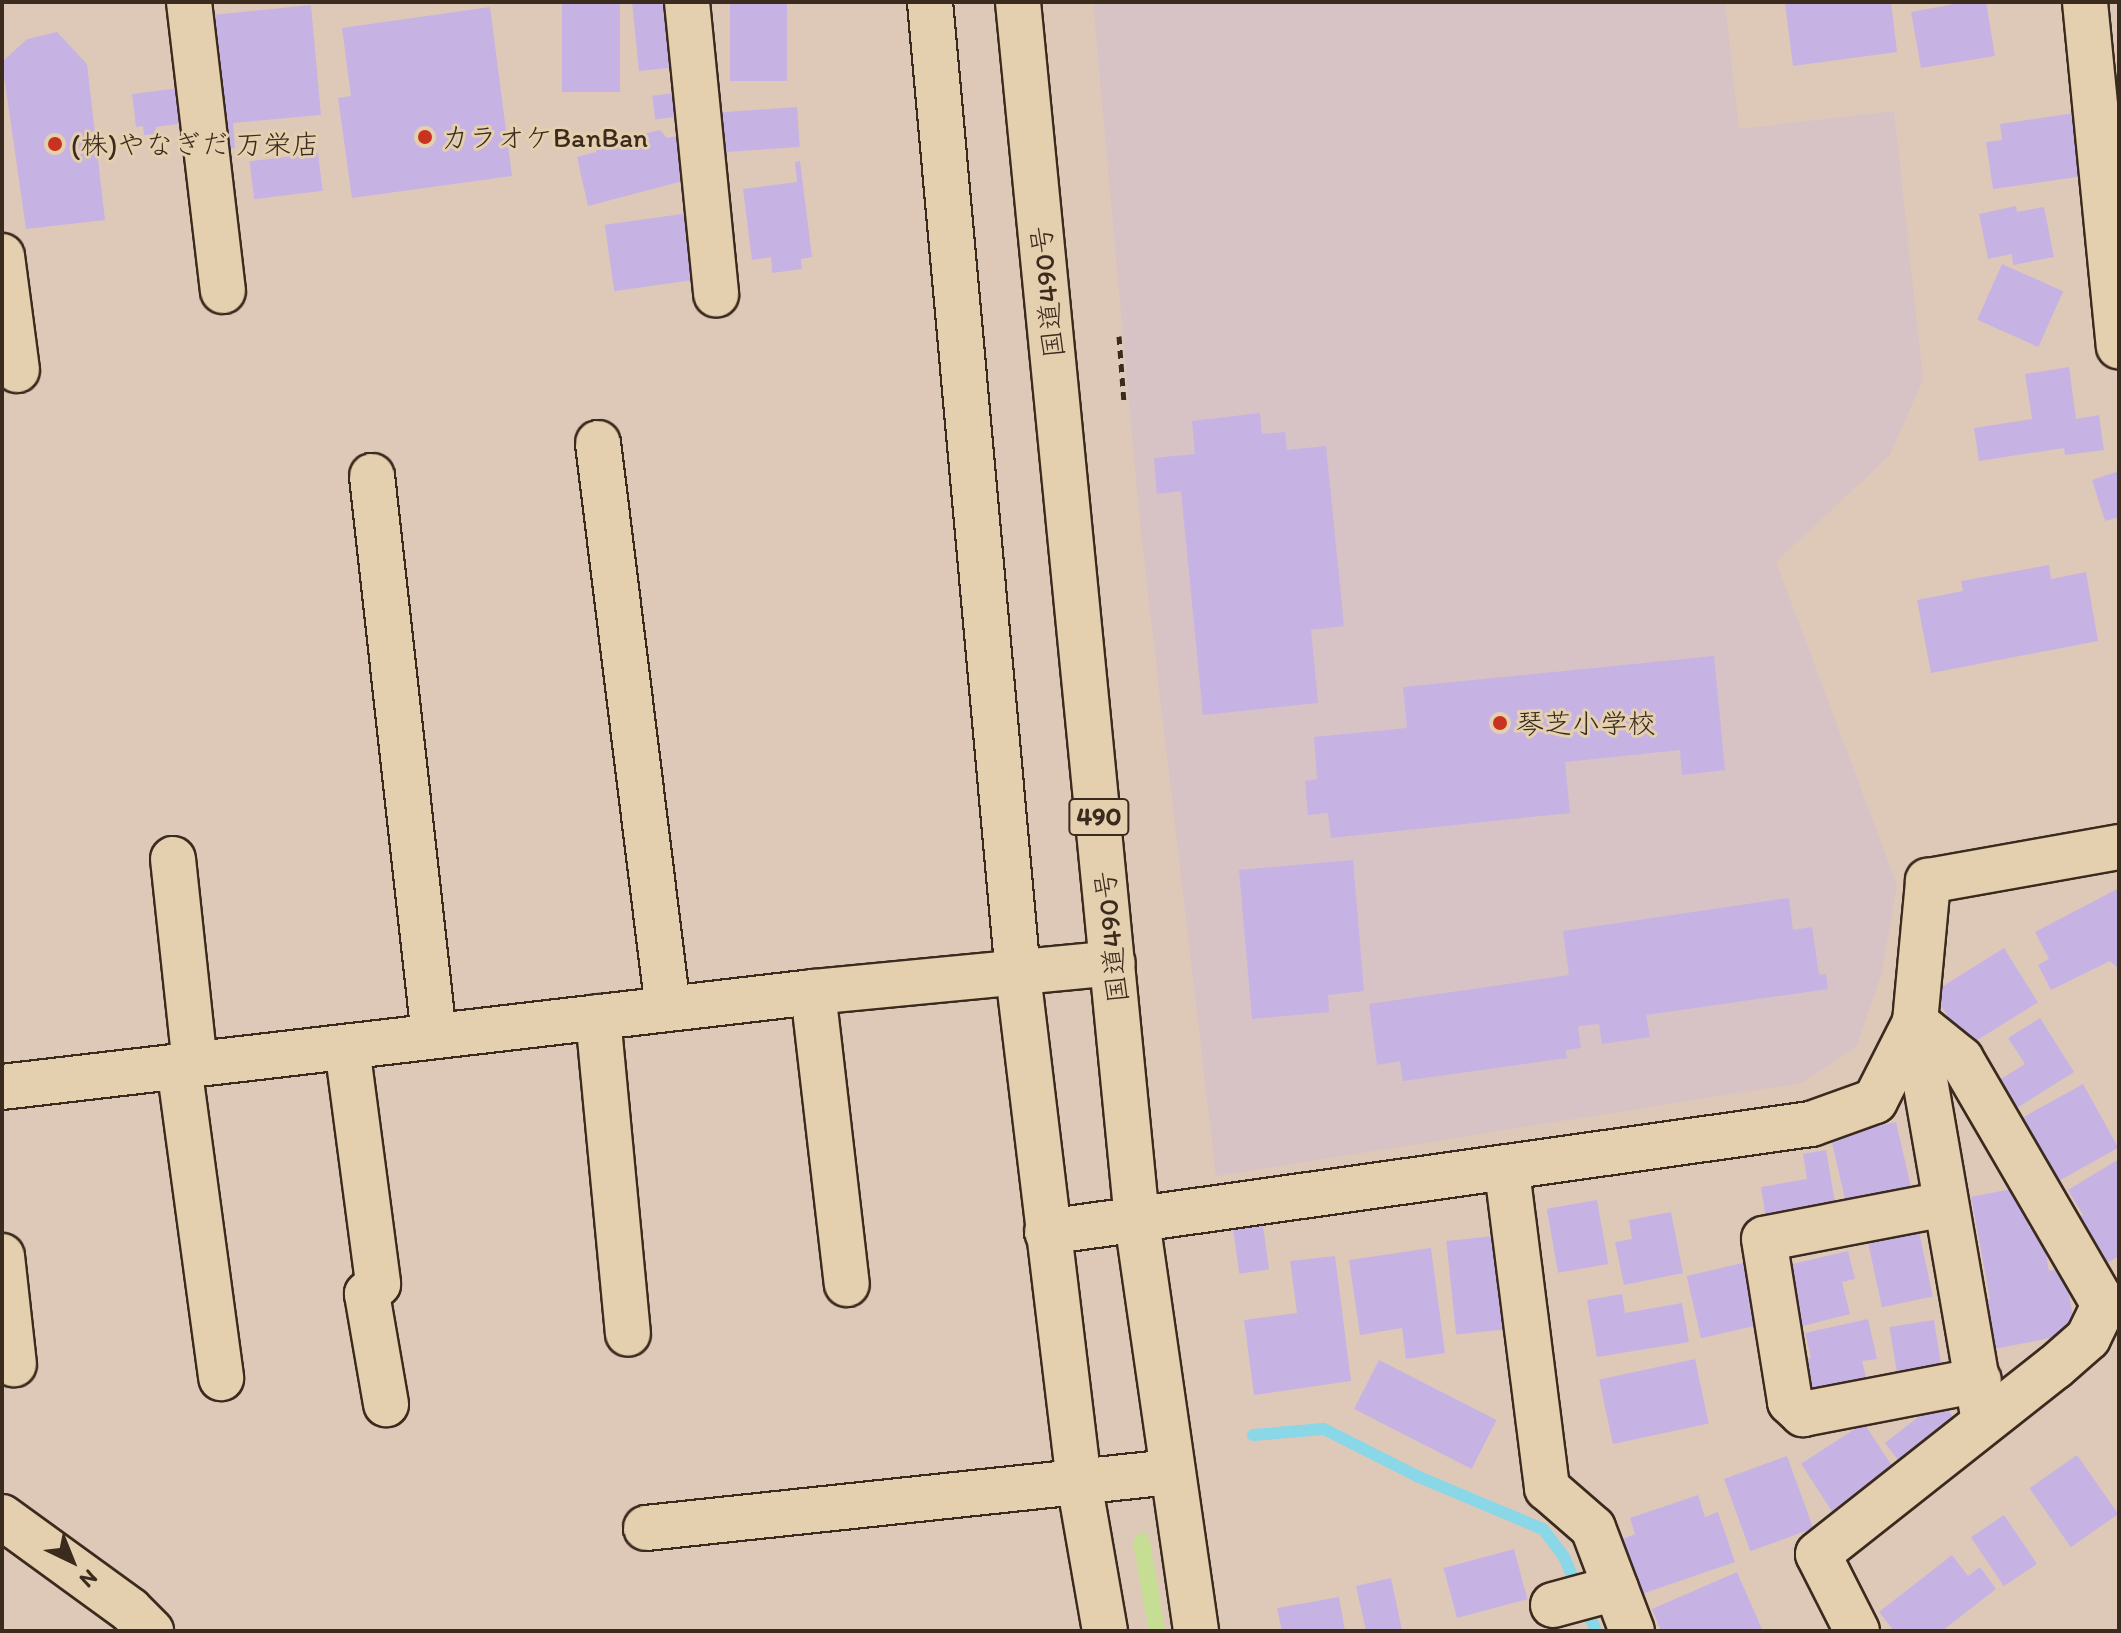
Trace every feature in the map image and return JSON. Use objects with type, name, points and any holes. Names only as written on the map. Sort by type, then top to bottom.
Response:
[{"type":"main road","points":[[189,2],[223,291]]},
{"type":"main road","points":[[687,2],[716,295]]},
{"type":"main road","points":[[930,2],[1018,974],[1079,1482],[1105,1631]]},
{"type":"main road","name":"国道490号","points":[[1018,2],[1137,1221],[1196,1631]]},
{"type":"main road","points":[[2085,2],[2119,346]]},
{"type":"main road","points":[[2,256],[17,370]]},
{"type":"main road","points":[[598,443],[668,1009]]},
{"type":"main road","points":[[372,476],[434,1036]]},
{"type":"main road","points":[[1981,1400],[1915,1022],[1928,881],[2119,847]]},
{"type":"main road","points":[[173,859],[187,1066],[221,1378]]},
{"type":"main road","points":[[2,1087],[813,992],[1113,963]]},
{"type":"main road","points":[[813,992],[847,1284]]},
{"type":"main road","points":[[598,1017],[628,1334]]},
{"type":"main road","points":[[1047,1232],[1507,1171],[1811,1124],[1875,1101],[1915,1022]]},
{"type":"main road","points":[[1857,1631],[1818,1554],[1981,1400],[2088,1338],[2104,1305],[1961,1059],[1915,1022]]},
{"type":"main road","points":[[347,1047],[378,1284],[367,1294],[386,1404]]},
{"type":"main road","points":[[1507,1171],[1547,1488],[1593,1528],[1613,1589],[1632,1631]]},
{"type":"main road","points":[[1945,1204],[1764,1239],[1790,1402],[1803,1414],[1981,1400]]},
{"type":"main road","points":[[2,1256],[14,1364]]},
{"type":"main road","points":[[646,1528],[1171,1472]]},
{"type":"main road","points":[[2,1517],[132,1624]]},
{"type":"main road","points":[[1553,1605],[1613,1589]]},
{"type":"path","points":[[1119,336],[1124,402]]},
{"type":"shaded area","name":"琴芝小学校","points":[[1093,2],[1725,2],[1739,129],[1894,111],[1923,379],[1890,455],[1776,562],[1897,885],[1881,976],[1856,1047],[1801,1083],[1216,1176],[1140,525]]},
{"type":"green space","points":[[1145,1532],[1150,1541],[1165,1631],[1149,1631],[1133,1543],[1136,1535]]},
{"type":"building","points":[[562,2],[620,2],[620,92],[562,92]]},
{"type":"building","points":[[632,2],[663,2],[664,14],[672,13],[678,67],[639,71]]},
{"type":"building","points":[[730,2],[787,2],[787,81],[730,81]]},
{"type":"building","points":[[1891,2],[1897,52],[1793,66],[1785,4]]},
{"type":"building","points":[[1965,2],[1986,2],[1995,56],[1921,68],[1911,12]]},
{"type":"building","points":[[311,5],[321,115],[233,123],[235,148],[223,149],[212,15]]},
{"type":"building","name":"カラオケBanBan","points":[[490,7],[512,176],[352,198],[338,98],[351,96],[342,28]]},
{"type":"building","name":"(株)やなぎだ 万栄店","points":[[57,32],[87,64],[105,220],[26,229],[2,62],[27,39]]},
{"type":"building","points":[[187,87],[192,122],[156,127],[156,134],[144,135],[143,126],[136,127],[132,94]]},
{"type":"building","points":[[682,92],[685,116],[655,119],[652,96]]},
{"type":"building","points":[[797,107],[800,147],[724,152],[721,112]]},
{"type":"building","points":[[2075,113],[2084,176],[1993,189],[1986,142],[2002,140],[2000,124]]},
{"type":"building","points":[[660,130],[667,138],[682,135],[687,180],[588,206],[577,157],[596,152],[599,144]]},
{"type":"building","points":[[318,153],[323,191],[254,199],[250,161]]},
{"type":"building","points":[[800,161],[812,257],[801,259],[802,269],[772,273],[771,257],[752,260],[743,189],[797,182],[795,162]]},
{"type":"building","points":[[2016,206],[2017,212],[2044,207],[2054,257],[2013,265],[2012,254],[1988,259],[1979,214]]},
{"type":"building","points":[[689,213],[698,279],[614,291],[605,225]]},
{"type":"building","points":[[2002,264],[2063,291],[2038,347],[1977,320]]},
{"type":"building","points":[[2069,367],[2076,419],[2099,415],[2104,450],[2065,455],[2064,448],[1979,461],[1974,428],[2032,419],[2025,374]]},
{"type":"building","points":[[1260,413],[1262,434],[1285,432],[1287,450],[1326,446],[1344,626],[1311,630],[1318,703],[1203,715],[1181,491],[1157,494],[1154,458],[1195,454],[1192,421]]},
{"type":"building","points":[[2119,471],[2119,517],[2105,521],[2092,480]]},
{"type":"building","points":[[2049,565],[2051,579],[2086,572],[2098,641],[1931,673],[1917,600],[1963,591],[1961,581]]},
{"type":"building","points":[[1714,656],[1725,770],[1682,775],[1680,750],[1565,762],[1570,813],[1331,838],[1328,813],[1308,815],[1305,781],[1317,779],[1314,737],[1407,728],[1403,687]]},
{"type":"building","points":[[1353,860],[1364,991],[1328,995],[1329,1012],[1252,1019],[1239,870]]},
{"type":"building","points":[[2119,888],[2119,969],[2110,961],[2051,990],[2038,965],[2049,959],[2035,932]]},
{"type":"building","points":[[1789,898],[1793,930],[1812,927],[1819,975],[1826,974],[1828,989],[1646,1015],[1650,1037],[1602,1044],[1599,1024],[1578,1026],[1581,1048],[1566,1050],[1567,1058],[1403,1081],[1400,1061],[1377,1065],[1369,1004],[1569,975],[1563,931]]},
{"type":"building","points":[[2004,948],[2038,1002],[1967,1047],[1933,993]]},
{"type":"building","points":[[2040,1018],[2074,1072],[2006,1115],[1988,1087],[2025,1064],[2008,1038]]},
{"type":"building","points":[[2083,1084],[2118,1148],[2054,1184],[2018,1120]]},
{"type":"building","points":[[1896,1122],[1913,1194],[1847,1209],[1831,1137]]},
{"type":"building","points":[[1826,1150],[1837,1214],[1767,1226],[1761,1187],[1807,1179],[1803,1154]]},
{"type":"building","points":[[2119,1159],[2119,1256],[2104,1265],[2075,1219],[2083,1215],[2068,1190]]},
{"type":"building","points":[[2021,1187],[2029,1228],[2041,1226],[2049,1271],[2064,1268],[2076,1333],[1979,1352],[1969,1303],[1990,1299],[1971,1197]]},
{"type":"building","points":[[1597,1200],[1608,1264],[1558,1273],[1547,1209]]},
{"type":"building","points":[[1671,1212],[1683,1273],[1624,1285],[1615,1242],[1632,1239],[1629,1220]]},
{"type":"building","points":[[1263,1226],[1269,1270],[1239,1274],[1233,1230]]},
{"type":"building","points":[[1918,1227],[1933,1296],[1882,1307],[1867,1238]]},
{"type":"building","points":[[1494,1236],[1504,1329],[1456,1335],[1446,1241]]},
{"type":"building","points":[[1431,1248],[1445,1353],[1406,1359],[1402,1328],[1360,1335],[1349,1260]]},
{"type":"building","points":[[1848,1251],[1855,1279],[1842,1282],[1850,1314],[1799,1327],[1784,1266]]},
{"type":"building","points":[[1335,1256],[1351,1381],[1254,1395],[1244,1320],[1297,1313],[1290,1261]]},
{"type":"building","points":[[1747,1262],[1761,1324],[1701,1338],[1687,1276]]},
{"type":"building","points":[[1622,1294],[1625,1313],[1682,1303],[1689,1342],[1597,1357],[1587,1300]]},
{"type":"building","points":[[1868,1319],[1877,1359],[1862,1361],[1869,1389],[1806,1404],[1796,1361],[1811,1358],[1805,1333]]},
{"type":"building","points":[[1934,1320],[1943,1375],[1898,1382],[1890,1327]]},
{"type":"building","points":[[1695,1359],[1709,1424],[1613,1444],[1599,1379]]},
{"type":"building","points":[[1379,1360],[1497,1420],[1472,1469],[1354,1409]]},
{"type":"building","points":[[1940,1400],[1960,1426],[1905,1469],[1885,1443]]},
{"type":"building","points":[[1864,1423],[1897,1473],[1834,1514],[1801,1464]]},
{"type":"building","points":[[2077,1455],[2118,1514],[2071,1547],[2029,1488]]},
{"type":"building","points":[[1787,1456],[1813,1528],[1750,1551],[1724,1479]]},
{"type":"building","points":[[1698,1495],[1705,1517],[1718,1512],[1735,1562],[1639,1595],[1620,1540],[1635,1534],[1630,1518]]},
{"type":"building","points":[[2004,1515],[2037,1564],[2004,1586],[1971,1537]]},
{"type":"building","points":[[1514,1549],[1527,1599],[1457,1618],[1443,1568]]},
{"type":"building","points":[[1952,1555],[1968,1576],[1980,1567],[1996,1589],[1942,1631],[1894,1631],[1879,1612]]},
{"type":"building","points":[[1737,1572],[1762,1629],[1661,1631],[1652,1609]]},
{"type":"building","points":[[1391,1578],[1402,1630],[1366,1631],[1356,1586]]},
{"type":"building","points":[[1339,1597],[1345,1631],[1282,1631],[1277,1608]]},
{"type":"waterway","points":[[1253,1435],[1324,1429],[1419,1477],[1543,1529],[1564,1557],[1596,1631]]},
{"type":"place","name":"カラオケBanBan","points":[[425,137]]},
{"type":"place","name":"(株)やなぎだ 万栄店","points":[[55,144]]},
{"type":"place","name":"琴芝小学校","points":[[1500,723]]}]
